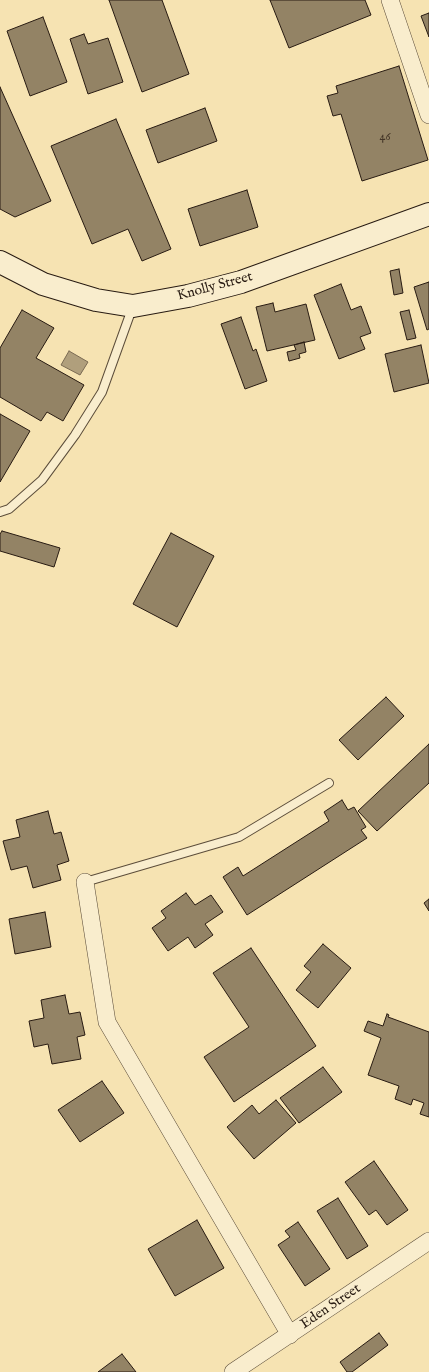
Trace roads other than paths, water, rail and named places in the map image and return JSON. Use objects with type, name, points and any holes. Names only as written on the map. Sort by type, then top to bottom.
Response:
[{"type":"main road","name":"Knolly Street","points":[[0,262],[43,284],[96,300],[133,306],[188,296],[241,282],[429,214]]},
{"type":"street","points":[[390,0],[429,115]]},
{"type":"street","points":[[85,882],[107,1022],[290,1335]]},
{"type":"street","name":"Eden Street","points":[[233,1372],[429,1241]]},
{"type":"lane","points":[[0,512],[9,509],[42,480],[75,435],[102,392],[133,306]]},
{"type":"lane","points":[[85,882],[239,837],[329,782]]}]
